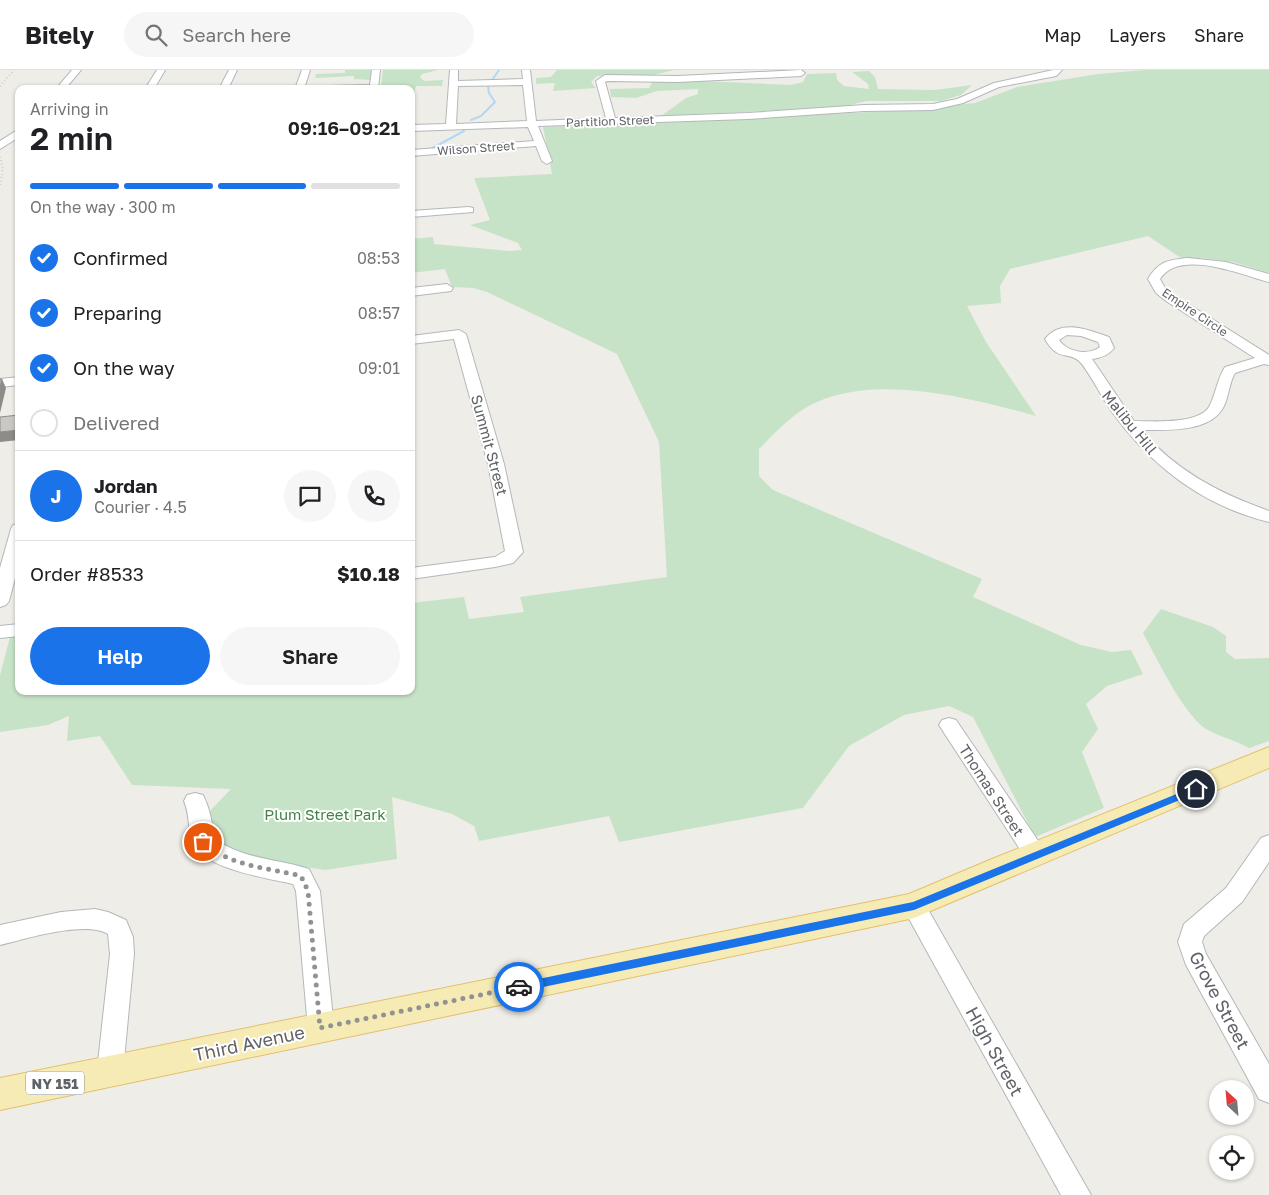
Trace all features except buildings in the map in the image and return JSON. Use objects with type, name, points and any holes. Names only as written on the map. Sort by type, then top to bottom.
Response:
[{"type":"main road","name":"Third Avenue","points":[[0,1094],[914,906],[1034,854],[1178,798],[1269,757]]},
{"type":"street","points":[[64,85],[77,70]]},
{"type":"street","points":[[152,85],[161,70]]},
{"type":"street","points":[[225,85],[233,70]]},
{"type":"street","points":[[300,85],[306,70]]},
{"type":"street","points":[[374,85],[376,70]]},
{"type":"street","points":[[450,126],[454,70]]},
{"type":"street","points":[[526,70],[532,124],[547,161]]},
{"type":"street","name":"Partition Street","points":[[415,128],[611,121],[945,105],[966,99],[998,85],[1053,74],[1058,70]]},
{"type":"street","points":[[611,121],[600,81],[614,77],[678,79],[801,73]]},
{"type":"street","points":[[452,84],[527,82]]},
{"type":"street","name":"Wilson Street","points":[[415,153],[540,143]]},
{"type":"street","points":[[415,214],[469,210]]},
{"type":"street","name":"Empire Circle","points":[[1267,360],[1170,298],[1160,290],[1154,279],[1161,269],[1172,264],[1189,262],[1233,266],[1258,272],[1269,278]]},
{"type":"street","points":[[415,292],[447,288]]},
{"type":"street","points":[[415,340],[459,334]]},
{"type":"street","name":"Summit Street","points":[[415,573],[488,564],[512,556],[514,552],[514,544],[496,464],[459,334]]},
{"type":"street","name":"Malibu Hill","points":[[1083,356],[1099,384],[1151,450],[1187,480],[1228,501],[1269,517]]},
{"type":"street","points":[[1131,426],[1177,424],[1207,416],[1215,409],[1230,370],[1267,360]]},
{"type":"street","points":[[0,383],[15,381]]},
{"type":"street","points":[[0,600],[15,544]]},
{"type":"street","points":[[0,632],[15,630]]},
{"type":"street","name":"Thomas Street","points":[[949,725],[1034,854]]},
{"type":"street","points":[[195,801],[200,813],[203,842],[215,852],[254,867],[301,876],[305,882],[308,891],[320,1028]]},
{"type":"street","name":"Grove Street","points":[[1269,844],[1234,895],[1194,931],[1190,942],[1195,957],[1269,1090]]},
{"type":"street","name":"High Street","points":[[914,906],[1077,1195]]},
{"type":"street","points":[[0,935],[90,919],[111,923],[117,928],[122,943],[122,954],[110,1071]]},
{"type":"green space","points":[[345,70],[373,70],[370,80],[354,79],[354,76],[315,78],[316,74],[345,73]]},
{"type":"green space","points":[[383,70],[438,70],[422,74],[420,77],[424,81],[443,80],[442,86],[416,86],[415,90],[415,85],[381,85]]},
{"type":"green space","points":[[557,70],[674,70],[654,75],[597,76],[591,82],[596,88],[553,91],[555,83],[536,84],[536,78],[551,77]]},
{"type":"green space","name":"Plum Street Park","points":[[1145,70],[1269,70],[1269,273],[1233,262],[1202,258],[1184,260],[1148,236],[1010,269],[1000,286],[1001,303],[967,306],[986,342],[1036,416],[978,401],[913,390],[880,389],[849,392],[820,400],[795,415],[781,427],[759,449],[759,476],[773,490],[982,579],[973,597],[1081,645],[1112,652],[1131,650],[1143,674],[1107,686],[1086,704],[1098,729],[1082,752],[1104,808],[1035,837],[973,717],[949,706],[904,715],[849,746],[803,808],[619,842],[609,816],[479,841],[474,826],[452,814],[392,797],[397,859],[325,870],[247,858],[209,838],[206,815],[231,789],[132,785],[100,736],[67,741],[69,716],[48,725],[0,732],[0,675],[10,637],[15,636],[15,695],[415,695],[415,603],[464,597],[469,619],[524,612],[520,597],[667,577],[659,442],[617,354],[487,292],[473,288],[452,287],[445,269],[415,273],[415,239],[433,237],[434,244],[510,251],[522,250],[518,243],[470,225],[490,220],[474,178],[552,174],[543,127],[892,111],[975,103],[1017,87],[1098,74]]},
{"type":"green space","points":[[869,71],[875,77],[878,89],[935,90],[972,85],[961,95],[941,101],[866,101],[842,107],[661,116],[686,98],[698,94],[698,89],[657,91],[636,98],[611,97],[610,89],[649,88],[654,79],[791,85],[803,82],[807,74],[836,73],[837,80],[844,86],[869,89],[868,84],[852,72]]},
{"type":"green space","points":[[1161,609],[1213,627],[1226,636],[1226,652],[1235,659],[1269,658],[1269,741],[1249,748],[1207,730],[1186,708],[1143,633]]},
{"type":"waterway","points":[[471,120],[481,116],[495,102],[489,93],[488,86],[499,70]]},
{"type":"waterway","points":[[427,151],[464,131]]},
{"type":"waterway","points":[[415,156],[420,154]]},
{"type":"railway","points":[[0,86],[14,70]]},
{"type":"railway","points":[[0,157],[3,169],[0,186]]},
{"type":"way so far","points":[[203,842],[215,852],[234,861],[301,876],[305,882],[308,891],[320,1028],[519,987]]},
{"type":"route","points":[[519,987],[914,906],[1034,854],[1178,798],[1196,789]]}]
